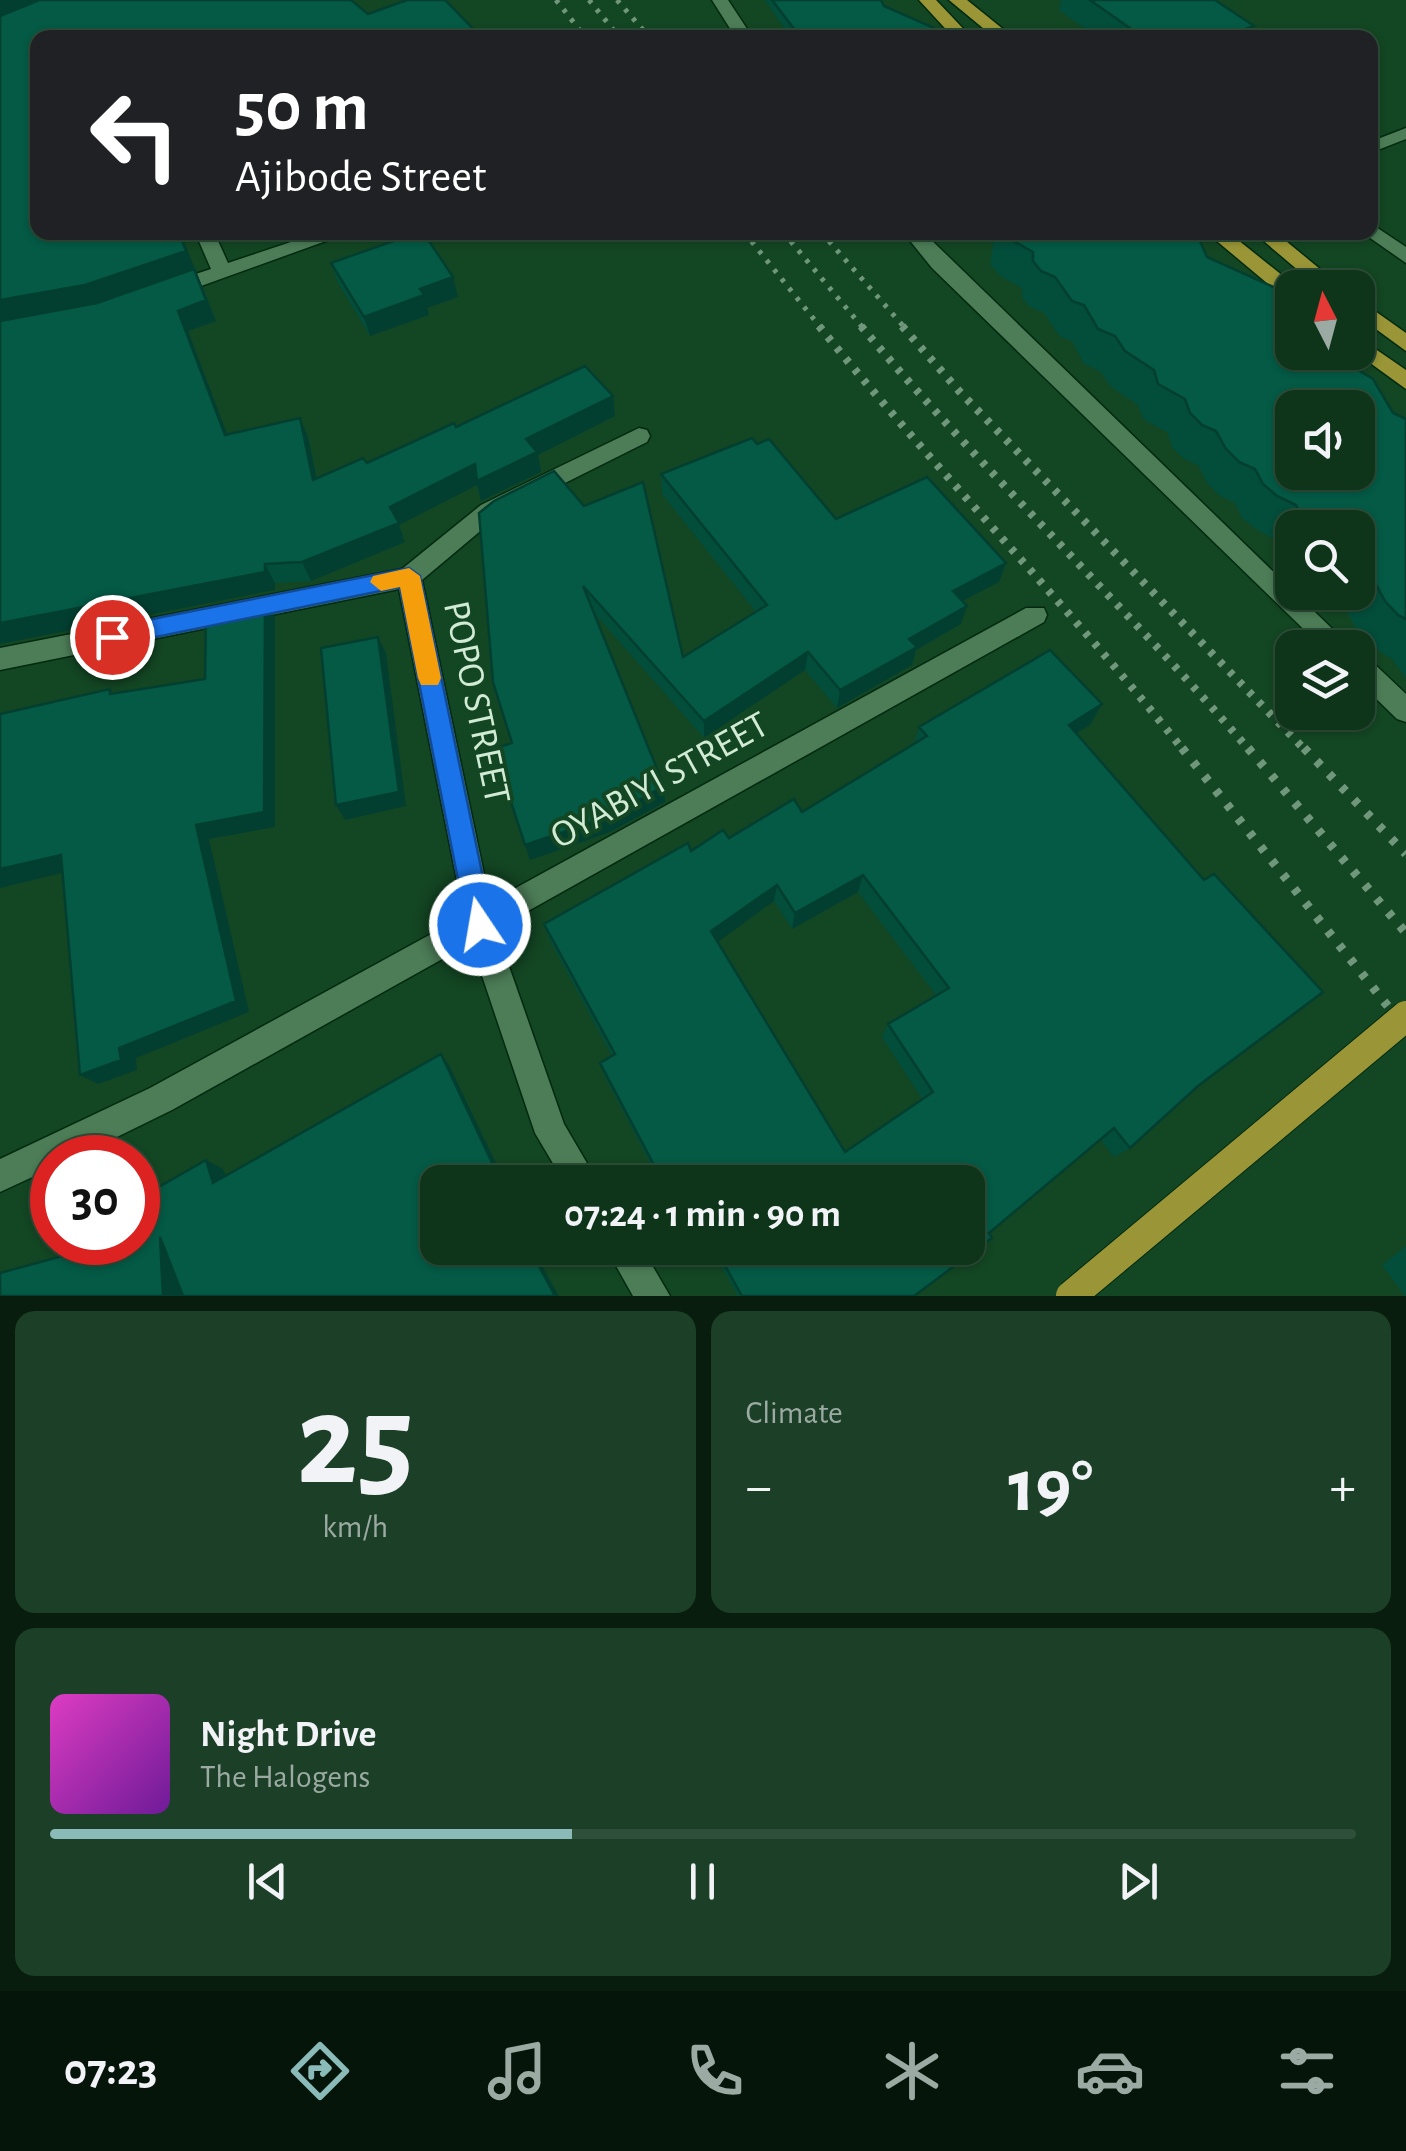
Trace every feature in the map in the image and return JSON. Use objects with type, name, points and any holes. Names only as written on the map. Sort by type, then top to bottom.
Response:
[{"type":"main road","points":[[927,0],[956,30]]},
{"type":"main road","points":[[957,0],[996,30]]},
{"type":"main road","points":[[1225,240],[1275,280]]},
{"type":"main road","points":[[1272,240],[1310,270]]},
{"type":"main road","points":[[1375,319],[1406,344]]},
{"type":"main road","points":[[1375,357],[1406,381]]},
{"type":"main road","points":[[1071,1296],[1406,1016]]},
{"type":"street","points":[[720,0],[740,30]]},
{"type":"street","points":[[1378,145],[1406,133]]},
{"type":"street","points":[[1378,235],[1406,258]]},
{"type":"street","points":[[208,240],[222,272]]},
{"type":"street","points":[[152,296],[318,240]]},
{"type":"street","points":[[919,240],[1321,630]]},
{"type":"street","points":[[0,659],[409,576],[489,511],[638,436]]},
{"type":"street","name":"POPO STREET","points":[[409,576],[480,925],[552,1133],[572,1165]]},
{"type":"street","name":"OYABIYI STREET","points":[[0,1176],[161,1098],[1035,615]]},
{"type":"street","points":[[1375,681],[1406,711]]},
{"type":"street","points":[[634,1265],[653,1296]]},
{"type":"building","points":[[39,0],[351,0],[368,14],[407,0],[445,0],[474,30],[30,30],[30,240],[182,240],[186,251],[85,285],[0,300],[0,16]]},
{"type":"building","points":[[772,0],[881,0],[884,6],[935,30],[795,30]]},
{"type":"building","points":[[1090,0],[1215,0],[1254,26],[1243,30],[1133,30]]},
{"type":"building","points":[[396,240],[428,240],[453,277],[420,289],[424,295],[364,317],[331,263]]},
{"type":"building","points":[[1012,240],[1200,240],[1207,257],[1275,288],[1275,370],[1358,370],[1373,379],[1393,413],[1406,419],[1406,619],[1385,601],[1375,583],[1375,510],[1298,510],[1277,496],[1263,484],[1255,469],[1239,462],[1226,449],[1216,431],[1202,425],[1190,413],[1185,399],[1158,384],[1154,370],[1125,351],[1115,336],[1098,329],[1084,305],[1072,301],[1055,277],[1041,271],[1033,261],[1033,252]]},
{"type":"building","points":[[194,269],[206,300],[178,311],[225,435],[300,418],[313,480],[363,458],[367,463],[454,423],[456,427],[585,366],[613,396],[526,439],[537,452],[477,481],[475,464],[390,507],[399,523],[302,562],[265,564],[265,572],[0,623],[0,321],[97,303]]},
{"type":"building","points":[[752,438],[757,444],[769,439],[836,519],[927,477],[1006,563],[953,591],[967,606],[909,639],[917,647],[840,690],[808,652],[704,721],[583,586],[664,786],[608,817],[525,845],[501,771],[499,747],[512,743],[493,682],[479,513],[494,501],[554,471],[584,506],[643,482],[683,657],[767,605],[661,474]]},
{"type":"building","points":[[265,600],[264,812],[196,825],[236,1001],[119,1048],[121,1060],[80,1075],[61,855],[0,869],[0,714],[110,689],[110,694],[205,679],[206,612]]},
{"type":"building","points":[[378,637],[399,792],[336,805],[321,648]]},
{"type":"building","points":[[1050,650],[1102,704],[1069,725],[1204,880],[1214,874],[1323,992],[1198,1086],[1130,1148],[1114,1128],[989,1233],[992,1238],[985,1243],[985,1165],[654,1165],[600,1063],[615,1054],[544,924],[688,843],[691,851],[723,830],[729,838],[794,799],[802,812],[927,736],[919,727]],"holes":[[[863,875],[949,988],[888,1024],[933,1092],[845,1152],[711,931],[777,885],[795,913]]]},
{"type":"building","points":[[441,1054],[493,1165],[420,1165],[420,1265],[538,1265],[555,1296],[183,1296],[160,1237],[160,1186],[206,1160],[213,1183]]},
{"type":"building","points":[[160,1237],[163,1296],[0,1296],[0,1273],[30,1265],[160,1265]]},
{"type":"building","points":[[725,1265],[956,1265],[914,1296],[742,1296]]},
{"type":"railway","points":[[556,0],[580,30]]},
{"type":"railway","points":[[589,0],[613,30]]},
{"type":"railway","points":[[617,0],[643,30]]},
{"type":"railway","points":[[750,240],[821,328]]},
{"type":"railway","points":[[790,240],[863,328]]},
{"type":"railway","points":[[828,240],[905,328]]},
{"type":"railway","points":[[819,326],[1184,751]]},
{"type":"railway","points":[[861,326],[1250,751]]},
{"type":"railway","points":[[902,326],[960,392],[1306,751]]},
{"type":"railway","points":[[1182,748],[1406,1029]]},
{"type":"railway","points":[[1248,748],[1406,933]]},
{"type":"railway","points":[[1304,748],[1406,854]]},
{"type":"slow traffic","points":[[381,582],[409,576],[430,678]]},
{"type":"route","points":[[112,637],[409,576],[480,925]]}]
